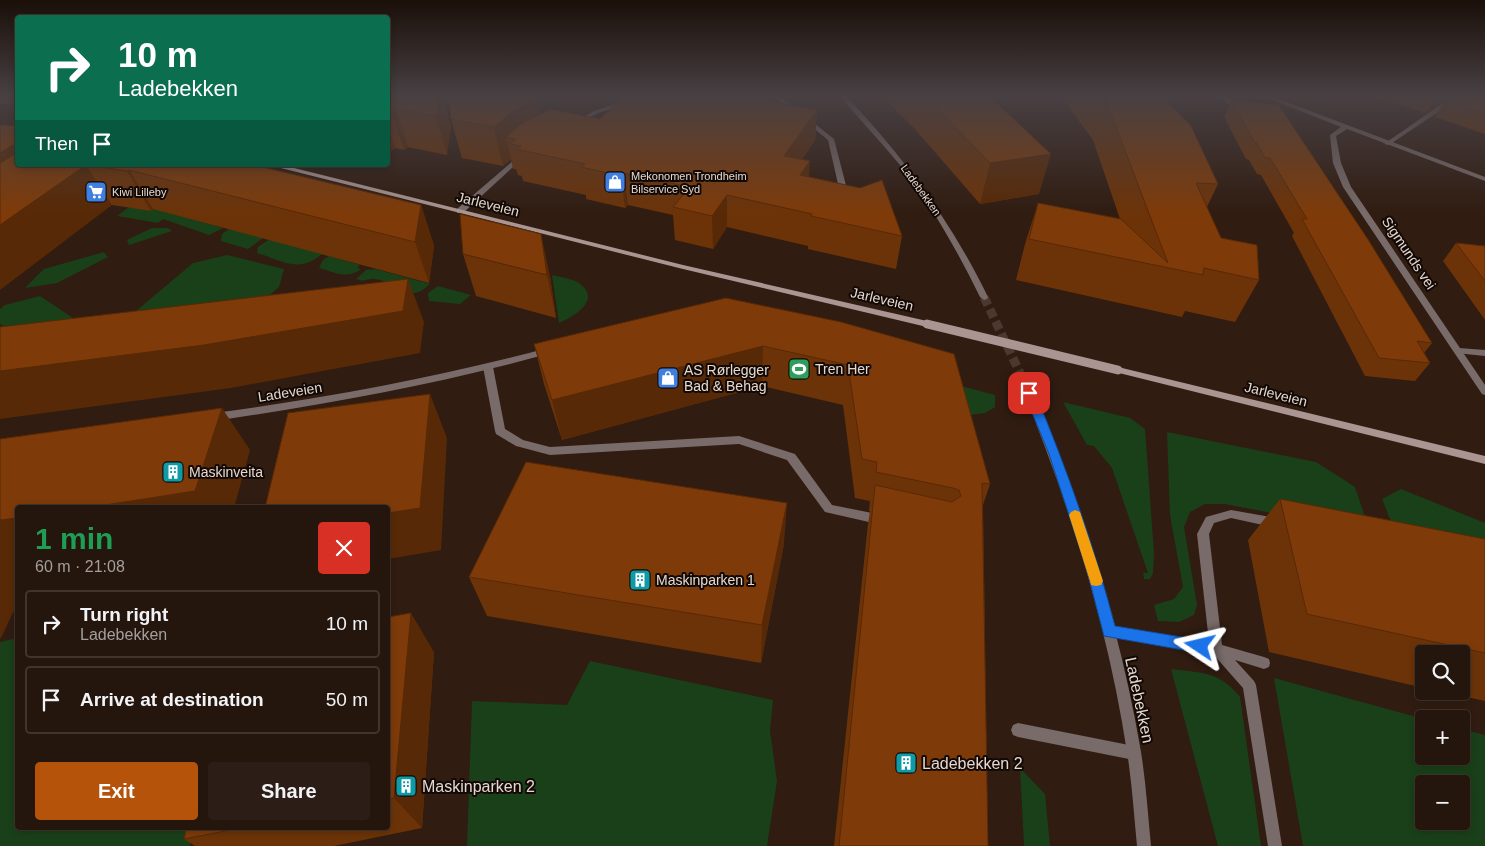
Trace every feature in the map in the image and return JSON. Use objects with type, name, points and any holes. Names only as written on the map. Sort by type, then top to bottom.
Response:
[{"type":"main road","name":"Jarleveien","points":[[281,167],[683,267],[927,324],[1485,460]]},
{"type":"street","points":[[825,134],[831,139],[847,204]]},
{"type":"street","name":"Ladebekken","points":[[878,134],[943,220],[967,259],[984,297]]},
{"type":"street","name":"Sigmunds vei","points":[[1333,134],[1337,163],[1347,187],[1485,392]]},
{"type":"street","points":[[1364,134],[1485,179]]},
{"type":"street","points":[[1388,144],[1402,134]]},
{"type":"street","points":[[460,211],[524,153],[532,149]]},
{"type":"street","name":"Ladeveien","points":[[200,420],[315,402],[488,367],[562,348]]},
{"type":"street","points":[[1459,351],[1485,354]]},
{"type":"street","points":[[488,367],[500,431],[520,443],[550,451],[740,440],[791,457],[829,508],[894,523]]},
{"type":"street","name":"Ladebekken","points":[[1029,393],[1055,454],[1093,567],[1109,631],[1134,753],[1144,846]]},
{"type":"street","points":[[1275,846],[1249,685],[1216,649],[1203,534],[1210,520],[1231,514],[1287,526]]},
{"type":"street","points":[[1109,631],[1216,649],[1264,663]]},
{"type":"street","points":[[1018,730],[1134,753]]},
{"type":"green space","points":[[129,207],[155,208],[223,228],[209,235],[163,219],[158,223],[117,216]]},
{"type":"green space","points":[[152,228],[168,228],[172,231],[129,245],[127,240]]},
{"type":"green space","points":[[229,229],[263,238],[248,249],[221,241],[222,234]]},
{"type":"green space","points":[[270,239],[322,254],[313,260],[298,265],[257,253],[258,247]]},
{"type":"green space","points":[[104,252],[108,257],[57,283],[25,288],[44,269]]},
{"type":"green space","points":[[227,255],[284,269],[279,287],[249,313],[153,318],[136,311],[193,263]]},
{"type":"green space","points":[[329,256],[360,265],[357,268],[361,269],[346,275],[319,268],[323,260]]},
{"type":"green space","points":[[375,269],[430,284],[415,293],[409,293],[383,281],[373,279],[362,281],[356,279],[366,270]]},
{"type":"green space","points":[[552,275],[579,283],[586,289],[588,296],[587,302],[578,312],[559,323]]},
{"type":"green space","points":[[438,286],[471,295],[460,304],[429,301],[428,293]]},
{"type":"green space","points":[[40,296],[85,326],[33,343],[0,324],[0,309],[5,305]]},
{"type":"green space","points":[[935,379],[995,395],[995,407],[985,413],[970,415]]},
{"type":"green space","points":[[1063,402],[1130,418],[1145,429],[1154,553],[1153,573],[1150,579],[1144,579],[1143,573],[1148,573],[1112,468],[1094,446],[1087,445]]},
{"type":"green space","points":[[1167,432],[1316,462],[1355,487],[1370,532],[1225,504],[1205,504],[1190,512],[1184,527],[1197,605],[1194,615],[1179,622],[1158,621],[1154,605],[1174,599],[1183,587],[1170,515]]},
{"type":"green space","points":[[1401,489],[1485,523],[1485,555],[1397,537],[1382,499]]},
{"type":"green space","points":[[15,638],[15,830],[194,830],[190,846],[0,846],[0,642]]},
{"type":"green space","points":[[590,661],[773,700],[770,731],[777,781],[767,846],[467,846],[472,701],[567,705]]},
{"type":"green space","points":[[1171,669],[1201,673],[1217,678],[1225,682],[1240,697],[1261,846],[1218,846]]},
{"type":"green space","points":[[1274,678],[1415,717],[1415,765],[1470,765],[1470,731],[1485,735],[1485,846],[1303,846]]},
{"type":"green space","points":[[1020,768],[1045,794],[1050,846],[1024,846]]},
{"type":"building","points":[[0,134],[15,134],[15,144],[0,153]]},
{"type":"building","points":[[509,134],[799,134],[784,156],[810,161],[800,175],[860,188],[882,180],[902,236],[727,195],[712,216],[673,207],[690,187],[624,173],[621,176],[581,167],[585,164],[516,149],[521,146],[510,144],[516,139],[506,137]]},
{"type":"building","points":[[962,134],[1030,134],[1051,154],[990,163]]},
{"type":"building","points":[[1119,134],[1195,134],[1218,184],[1196,183],[1221,238],[1257,245],[1259,280],[1204,268],[1203,275],[1029,239],[1038,203],[1121,219],[1168,263]]},
{"type":"building","points":[[1250,134],[1298,134],[1369,241],[1432,343],[1417,341],[1430,363],[1379,358],[1302,219],[1307,219],[1270,158],[1265,158],[1257,143],[1255,143]]},
{"type":"building","points":[[15,154],[15,167],[83,167],[0,225],[0,163]]},
{"type":"building","points":[[101,167],[262,167],[421,205],[415,242],[129,170]]},
{"type":"building","points":[[460,214],[541,234],[547,275],[463,254]]},
{"type":"building","points":[[1456,243],[1485,246],[1485,281]]},
{"type":"building","points":[[408,279],[403,311],[204,345],[0,371],[0,327]]},
{"type":"building","points":[[726,298],[841,322],[954,354],[990,484],[982,483],[988,846],[839,846],[875,485],[952,502],[961,496],[959,490],[953,488],[876,472],[877,462],[862,459],[848,365],[763,346],[552,400],[534,344]]},
{"type":"building","points":[[430,394],[420,508],[390,513],[390,505],[266,505],[288,413]]},
{"type":"building","points":[[222,408],[195,491],[105,505],[15,505],[15,518],[0,520],[0,439]]},
{"type":"building","name":"Maskinparken 1","points":[[526,462],[787,503],[762,625],[469,577]]},
{"type":"building","points":[[1280,499],[1485,539],[1485,653],[1470,650],[1470,645],[1448,645],[1307,614]]},
{"type":"building","points":[[411,613],[394,798],[390,799],[390,617]]},
{"type":"building","points":[[186,830],[231,830],[184,839]]},
{"type":"tunnel","points":[[984,297],[1028,390]]},
{"type":"tunnel","points":[[1027,389],[1029,393]]},
{"type":"slow traffic","points":[[1075,515],[1096,581]]},
{"type":"place","name":"Mekonomen Trondheim Bilservice Syd","points":[[615,182]]},
{"type":"place","name":"Kiwi Lilleby","points":[[96,192]]},
{"type":"place","name":"Tren Her","points":[[799,369]]},
{"type":"place","name":"AS Rørlegger Bad & Behag","points":[[668,378]]},
{"type":"place","name":"Maskinveita","points":[[173,472]]},
{"type":"place","name":"Maskinparken 1","points":[[640,580]]},
{"type":"place","name":"Ladebekken 2","points":[[906,763]]},
{"type":"place","name":"Maskinparken 2","points":[[406,786]]},
{"type":"route","points":[[1029,393],[1055,454],[1093,567],[1109,631],[1200,646]]}]
